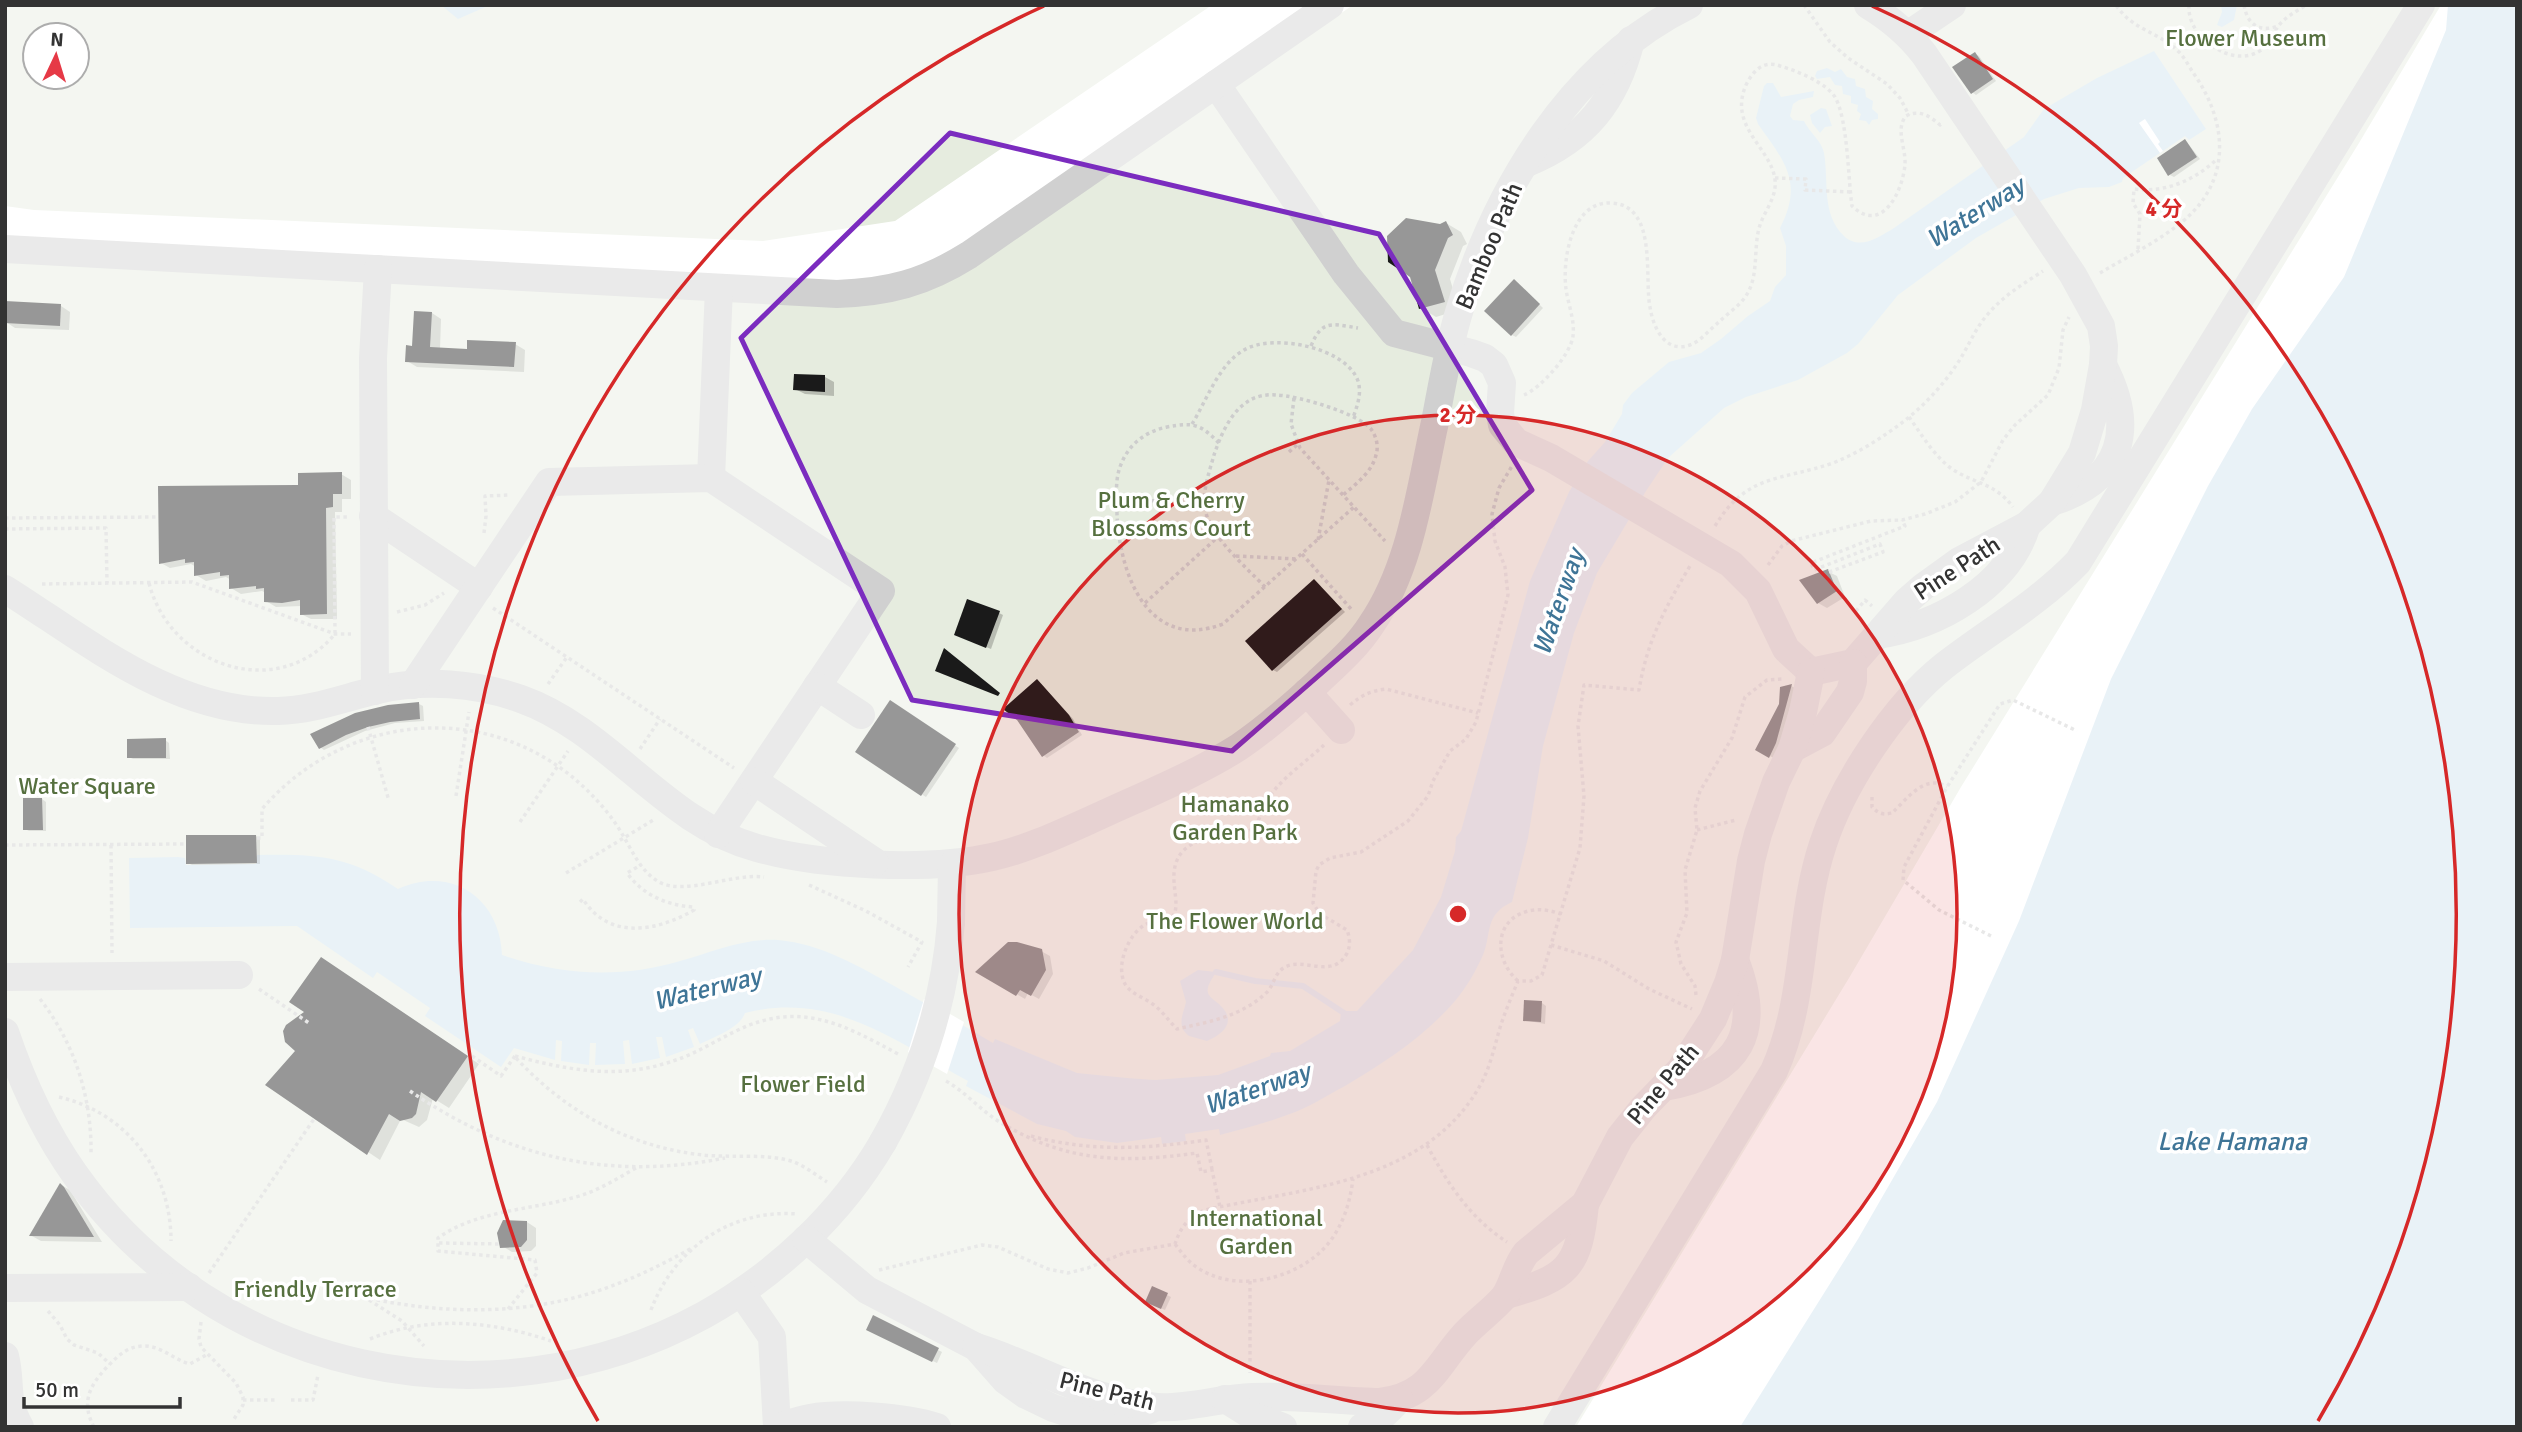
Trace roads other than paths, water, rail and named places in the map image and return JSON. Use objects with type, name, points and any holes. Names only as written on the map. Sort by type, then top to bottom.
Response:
[{"type":"lane","points":[[5,249],[836,294],[872,293],[906,286],[939,273],[969,256],[1330,5]]},
{"type":"lane","name":"Bamboo Path","points":[[18,586],[140,674],[181,695],[205,702],[230,708],[280,711],[330,704],[375,691],[413,685],[460,685],[487,690],[535,704],[585,731],[676,807],[718,834],[769,851],[831,860],[952,865],[999,856],[1170,784],[1237,748],[1281,716],[1343,659],[1369,629],[1389,596],[1402,561],[1422,485],[1458,316],[1485,244],[1527,164],[1562,110],[1586,80],[1631,40],[1666,16],[1689,5]]},
{"type":"lane","points":[[1868,5],[1909,34],[1952,5]]},
{"type":"lane","points":[[1557,1427],[1774,1071],[1791,1030],[1796,1008],[1817,862],[1832,820],[1872,747],[1893,718],[1943,667],[2042,595],[2078,562],[2421,5]]},
{"type":"lane","name":"Pine Path","points":[[1853,663],[1907,601],[1940,574],[1982,547],[2027,525],[2052,502],[2082,453],[2090,433],[2103,365],[2101,326],[2084,293],[1909,34]]},
{"type":"lane","points":[[1216,84],[1346,274],[1394,333],[1485,358],[1500,374],[1502,425],[1516,442],[1731,564],[1755,587],[1786,649],[1811,672],[1853,663],[1850,692],[1822,733],[1792,749]]},
{"type":"lane","points":[[375,691],[373,358],[378,269]]},
{"type":"lane","points":[[711,478],[719,288]]},
{"type":"lane","points":[[413,685],[549,482],[711,478],[881,591],[718,834]]},
{"type":"lane","points":[[373,516],[476,591]]},
{"type":"lane","name":"Pine Path","points":[[816,1229],[852,1277],[867,1290],[976,1347],[1008,1356],[1086,1391],[1159,1407],[1237,1398],[1380,1402],[1399,1399],[1417,1390],[1431,1377],[1467,1332],[1506,1295],[1525,1253],[1585,1204],[1620,1137],[1697,1046],[1706,1016],[1728,983],[1735,960],[1751,861],[1761,822],[1792,749],[1811,672]]},
{"type":"lane","points":[[817,686],[861,715]]},
{"type":"lane","points":[[1307,692],[1337,725]]},
{"type":"lane","points":[[754,781],[877,863]]},
{"type":"lane","points":[[5,1032],[29,1094],[52,1139],[87,1190],[127,1235],[167,1270],[206,1298],[264,1331],[323,1353],[388,1369],[440,1375],[519,1373],[589,1360],[644,1343],[685,1325],[741,1292],[816,1229],[846,1195],[883,1142],[917,1076],[931,1034],[942,992],[951,922],[952,865]]},
{"type":"lane","points":[[1664,1087],[1707,1076],[1724,1064],[1738,1047],[1746,1027],[1748,1006],[1745,985],[1735,960]]},
{"type":"lane","points":[[13,977],[239,975]]},
{"type":"lane","points":[[1506,1295],[1546,1282],[1571,1263],[1582,1234],[1585,1204]]},
{"type":"lane","points":[[5,1288],[48,1288],[206,1298]]},
{"type":"lane","points":[[741,1292],[772,1337],[777,1427],[829,1416],[914,1420],[937,1427]]},
{"type":"lane","points":[[5,1356],[9,1374],[9,1403],[20,1427]]},
{"type":"lane","points":[[1237,1398],[1249,1414],[1283,1427]]},
{"type":"lane","points":[[1362,1427],[1388,1412],[1399,1399]]},
{"type":"water","points":[[441,5],[490,5],[458,19]]},
{"type":"water","points":[[2221,5],[2237,5],[2234,20],[2222,27],[2217,25],[2222,12]]},
{"type":"water","name":"Lake Hamana","points":[[2448,5],[2517,5],[2517,1427],[1740,1427],[1858,1239],[1937,1102],[2019,921],[2111,679],[2208,486],[2252,409],[2344,277],[2446,30]]},
{"type":"water","name":"Waterway","points":[[2154,51],[2206,129],[2189,140],[2185,136],[2123,178],[2122,182],[2109,187],[2079,188],[2044,199],[1976,238],[1898,295],[1858,344],[1847,353],[1798,380],[1746,397],[1724,408],[1668,458],[1597,573],[1574,633],[1543,746],[1528,838],[1512,902],[1503,907],[1493,919],[1486,947],[1474,973],[1455,1001],[1417,1037],[1360,1077],[1302,1109],[1220,1135],[1219,1129],[1185,1134],[1186,1141],[1162,1144],[1161,1137],[1117,1143],[1075,1137],[1066,1131],[1037,1124],[966,1086],[968,1081],[889,1036],[835,1014],[807,1009],[777,1008],[745,1013],[732,1028],[700,1044],[693,1028],[688,1030],[694,1047],[666,1057],[662,1037],[656,1037],[660,1058],[632,1064],[629,1040],[623,1041],[625,1064],[595,1065],[596,1043],[590,1043],[589,1065],[561,1061],[562,1041],[556,1040],[555,1060],[514,1048],[501,1067],[425,1016],[430,1008],[377,972],[373,978],[297,926],[130,928],[129,858],[178,857],[185,858],[186,865],[256,864],[257,855],[314,856],[363,869],[398,889],[436,881],[454,884],[482,903],[492,917],[499,935],[502,955],[546,967],[590,972],[635,970],[658,967],[728,946],[778,940],[810,946],[839,957],[993,1043],[995,1039],[1077,1073],[1155,1080],[1218,1075],[1270,1056],[1271,1053],[1290,1051],[1340,1021],[1341,1011],[1357,1011],[1413,950],[1441,897],[1530,581],[1569,492],[1588,461],[1605,442],[1622,414],[1623,405],[1632,393],[1669,362],[1701,353],[1770,301],[1775,287],[1786,275],[1786,246],[1780,228],[1787,212],[1790,185],[1783,161],[1756,118],[1764,86],[1773,83],[1781,97],[1814,91],[1813,97],[1793,104],[1790,116],[1793,120],[1804,121],[1823,149],[1827,197],[1837,227],[1850,240],[1863,242],[1894,228],[2024,137],[2044,109],[2097,78]]},
{"type":"water","points":[[1827,68],[1835,72],[1841,69],[1847,77],[1855,79],[1856,86],[1865,89],[1866,97],[1873,101],[1872,109],[1878,114],[1878,119],[1872,120],[1869,125],[1866,121],[1859,120],[1861,114],[1857,111],[1858,105],[1851,103],[1851,96],[1843,94],[1842,86],[1835,85],[1830,77],[1817,79],[1817,71]]},
{"type":"water","points":[[1821,108],[1826,109],[1832,126],[1825,127],[1820,133],[1812,123],[1810,115]]},
{"type":"water","points":[[1198,970],[1216,972],[1208,993],[1228,1016],[1223,1031],[1207,1041],[1189,1036],[1182,1024],[1186,1002],[1180,981]]},
{"type":"waterway","points":[[1216,972],[1255,981],[1303,986],[1347,1015]]},
{"type":"park label","name":"Flower Museum","points":[[2246,38]]},
{"type":"park label","name":"Plum & Cherry Blossoms Court","points":[[1171,514]]},
{"type":"park label","name":"Water Square","points":[[87,786]]},
{"type":"park label","name":"Hamanako Garden Park","points":[[1235,818]]},
{"type":"park label","name":"The Flower World","points":[[1235,921]]},
{"type":"park label","name":"Flower Field","points":[[803,1084]]},
{"type":"park label","name":"International Garden","points":[[1256,1232]]},
{"type":"park label","name":"Friendly Terrace","points":[[315,1289]]}]
